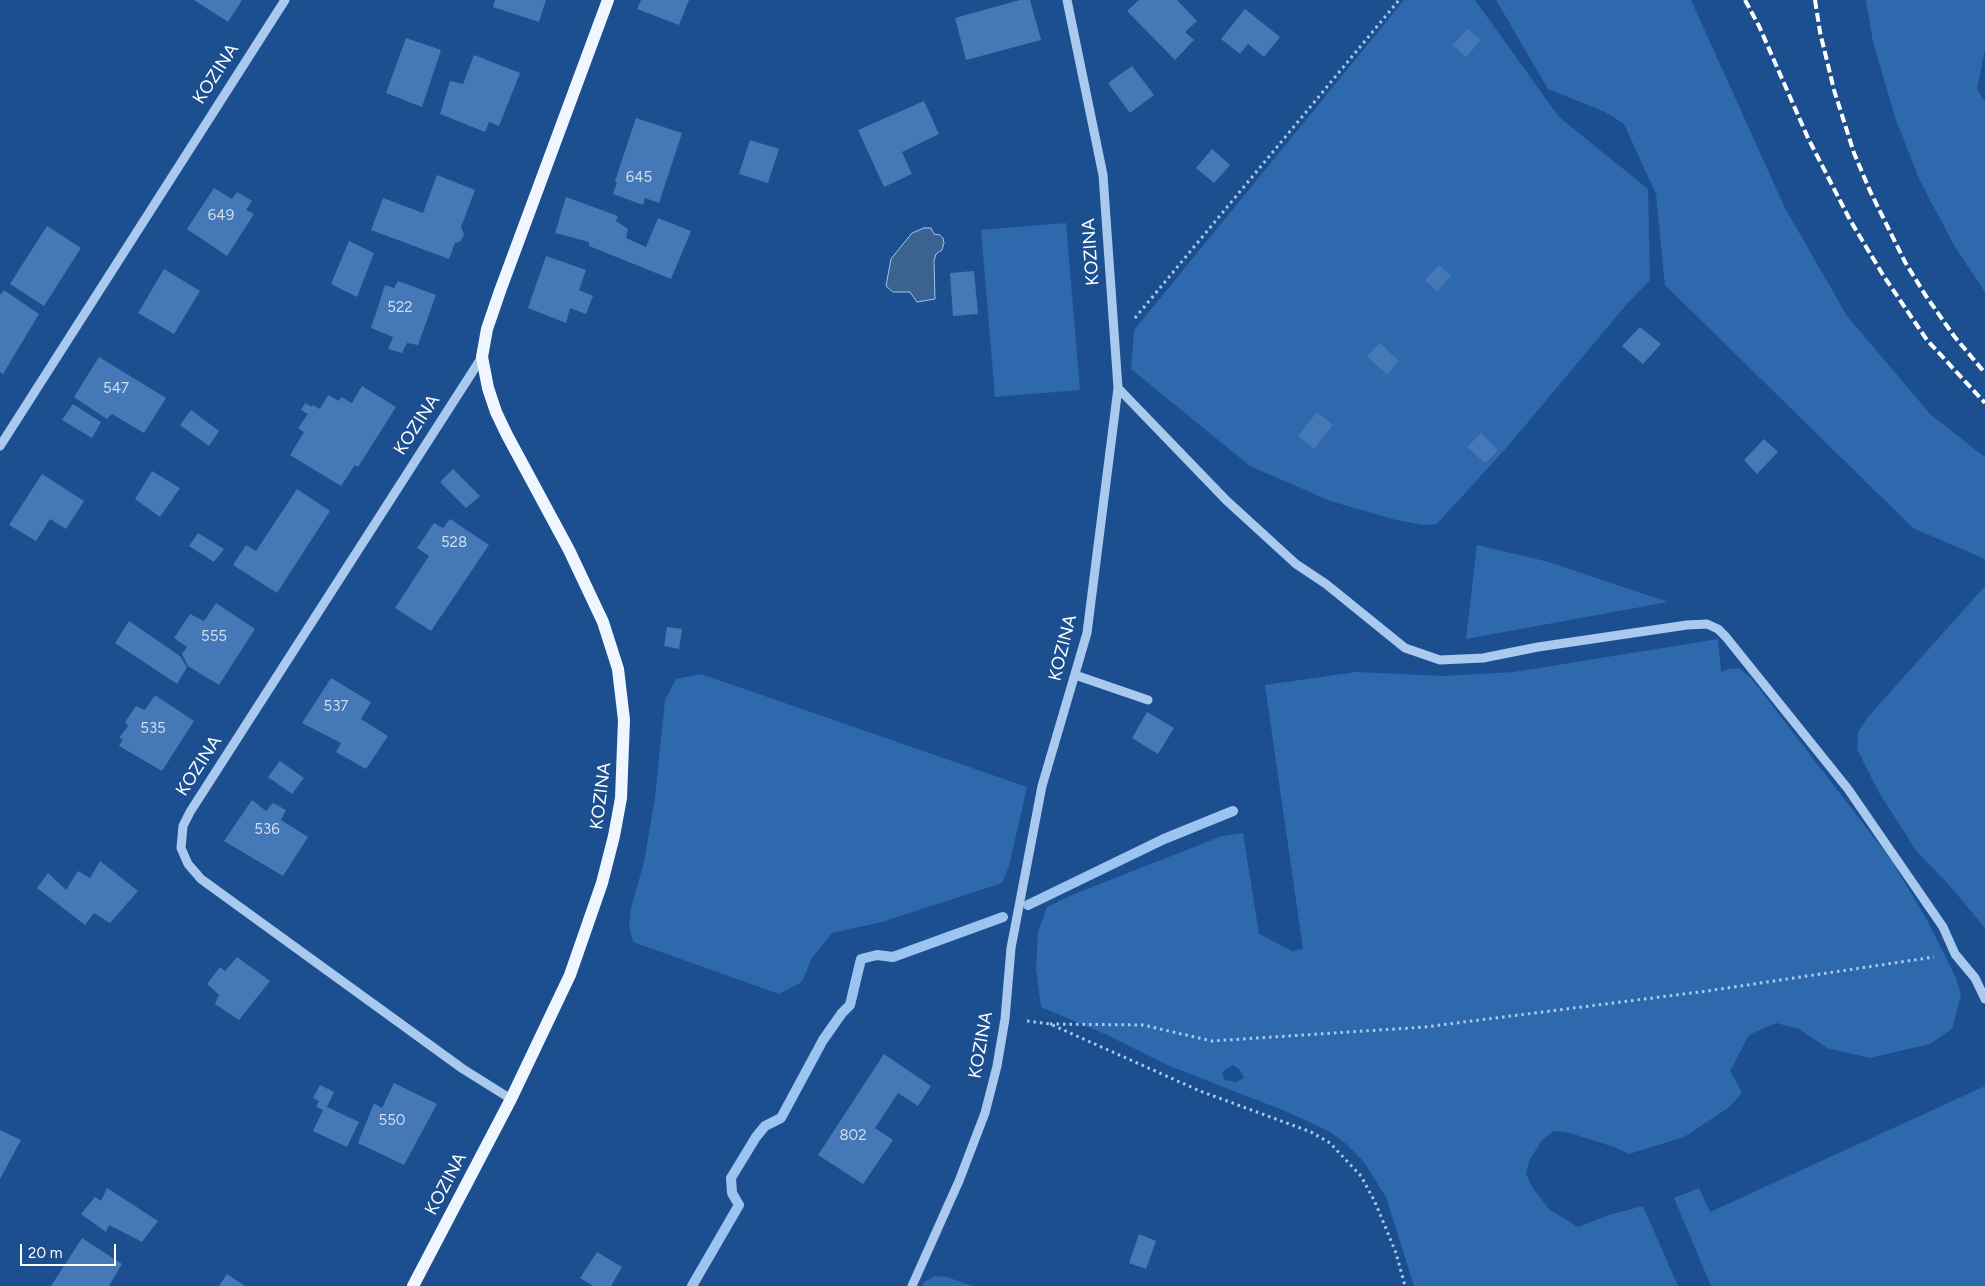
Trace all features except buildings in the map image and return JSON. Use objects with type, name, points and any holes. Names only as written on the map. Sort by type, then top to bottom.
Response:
[{"type":"main road","name":"KOZINA","points":[[413,1286],[511,1099],[570,975],[602,883],[614,836],[620,798],[624,720],[618,668],[604,622],[569,550],[507,435],[488,388],[482,357],[487,329],[500,291],[608,0]]},
{"type":"street","name":"KOZINA","points":[[0,446],[285,0]]},
{"type":"street","name":"KOZINA","points":[[912,1286],[959,1181],[985,1113],[997,1066],[1005,1018],[1011,948],[1042,786],[1087,633],[1118,388],[1103,175],[1067,0]]},
{"type":"street","name":"KOZINA","points":[[482,357],[190,812],[183,826],[181,848],[188,864],[201,880],[463,1069],[511,1099]]},
{"type":"street","points":[[1118,388],[1226,500],[1296,564],[1326,584],[1405,648],[1440,660],[1483,658],[1538,647],[1687,625],[1707,624],[1718,629],[1848,789],[1943,927],[1955,954],[1975,978],[1985,999]]},
{"type":"street","points":[[1075,676],[1148,700]]},
{"type":"path","points":[[1114,344],[1399,0]]},
{"type":"path","points":[[1005,1018],[1050,1024],[1143,1025],[1212,1040],[1425,1027],[1707,991],[1955,954]]},
{"type":"path","points":[[1050,1024],[1200,1091],[1311,1132],[1330,1143],[1361,1176],[1375,1202],[1396,1253],[1405,1286]]},
{"type":"shaded area","points":[[1404,0],[1475,0],[1559,117],[1648,189],[1650,280],[1626,305],[1508,446],[1437,524],[1423,525],[1396,520],[1330,501],[1250,466],[1131,369],[1134,330]]},
{"type":"shaded area","points":[[1496,0],[1691,0],[1785,208],[1847,316],[1931,415],[1985,457],[1985,559],[1913,528],[1665,285],[1656,194],[1624,124],[1605,112],[1548,89]]},
{"type":"shaded area","points":[[1866,0],[1985,0],[1985,50],[1977,89],[1985,102],[1985,292],[1955,247],[1920,181],[1896,120],[1873,42]]},
{"type":"shaded area","points":[[1066,223],[1080,390],[995,397],[981,230]]},
{"type":"shaded area","points":[[924,228],[931,228],[934,234],[940,235],[943,238],[944,243],[942,250],[936,254],[934,261],[935,299],[917,302],[910,292],[893,292],[886,286],[891,259],[912,233]]},
{"type":"shaded area","points":[[1477,545],[1549,562],[1668,602],[1466,639]]},
{"type":"shaded area","points":[[1985,586],[1985,928],[1950,886],[1917,852],[1878,791],[1857,749],[1858,732],[1868,717]]},
{"type":"shaded area","points":[[1718,639],[1721,672],[1739,668],[1751,678],[1892,861],[1928,922],[1956,978],[1961,995],[1952,1029],[1930,1044],[1870,1058],[1827,1048],[1799,1029],[1776,1023],[1749,1035],[1730,1071],[1742,1093],[1728,1108],[1684,1137],[1629,1154],[1614,1147],[1570,1133],[1554,1131],[1542,1140],[1529,1161],[1526,1174],[1532,1187],[1549,1209],[1578,1227],[1612,1214],[1643,1206],[1678,1286],[1414,1286],[1386,1197],[1364,1162],[1345,1143],[1330,1132],[1290,1113],[1167,1065],[1105,1034],[1041,1007],[1036,969],[1038,932],[1047,907],[1072,895],[1222,836],[1243,833],[1259,934],[1292,951],[1303,949],[1265,685],[1356,672],[1444,676],[1514,672]],"holes":[[[1233,1065],[1240,1070],[1244,1078],[1236,1082],[1224,1080],[1222,1072]]]},
{"type":"shaded area","points":[[701,674],[1027,787],[1009,866],[1002,883],[882,922],[832,933],[812,958],[802,982],[779,994],[633,942],[629,926],[631,908],[644,862],[655,798],[665,700],[676,679]]},
{"type":"shaded area","points":[[1985,1086],[1985,1286],[1711,1286],[1674,1198],[1699,1188],[1710,1212]]},
{"type":"shaded area","points":[[935,1276],[947,1277],[972,1286],[922,1286],[924,1282]]},
{"type":"waterway","points":[[1028,905],[1164,839],[1233,811]]},
{"type":"waterway","points":[[692,1286],[739,1205],[732,1193],[731,1178],[756,1137],[765,1126],[781,1118],[823,1040],[850,1005],[861,959],[877,955],[893,957],[1003,917]]},
{"type":"railway","points":[[1745,0],[1759,26],[1808,138],[1850,220],[1883,275],[1927,340],[1985,403]]},
{"type":"railway","points":[[1815,0],[1820,32],[1834,90],[1854,153],[1870,191],[1905,262],[1926,296],[1954,336],[1985,373]]}]
